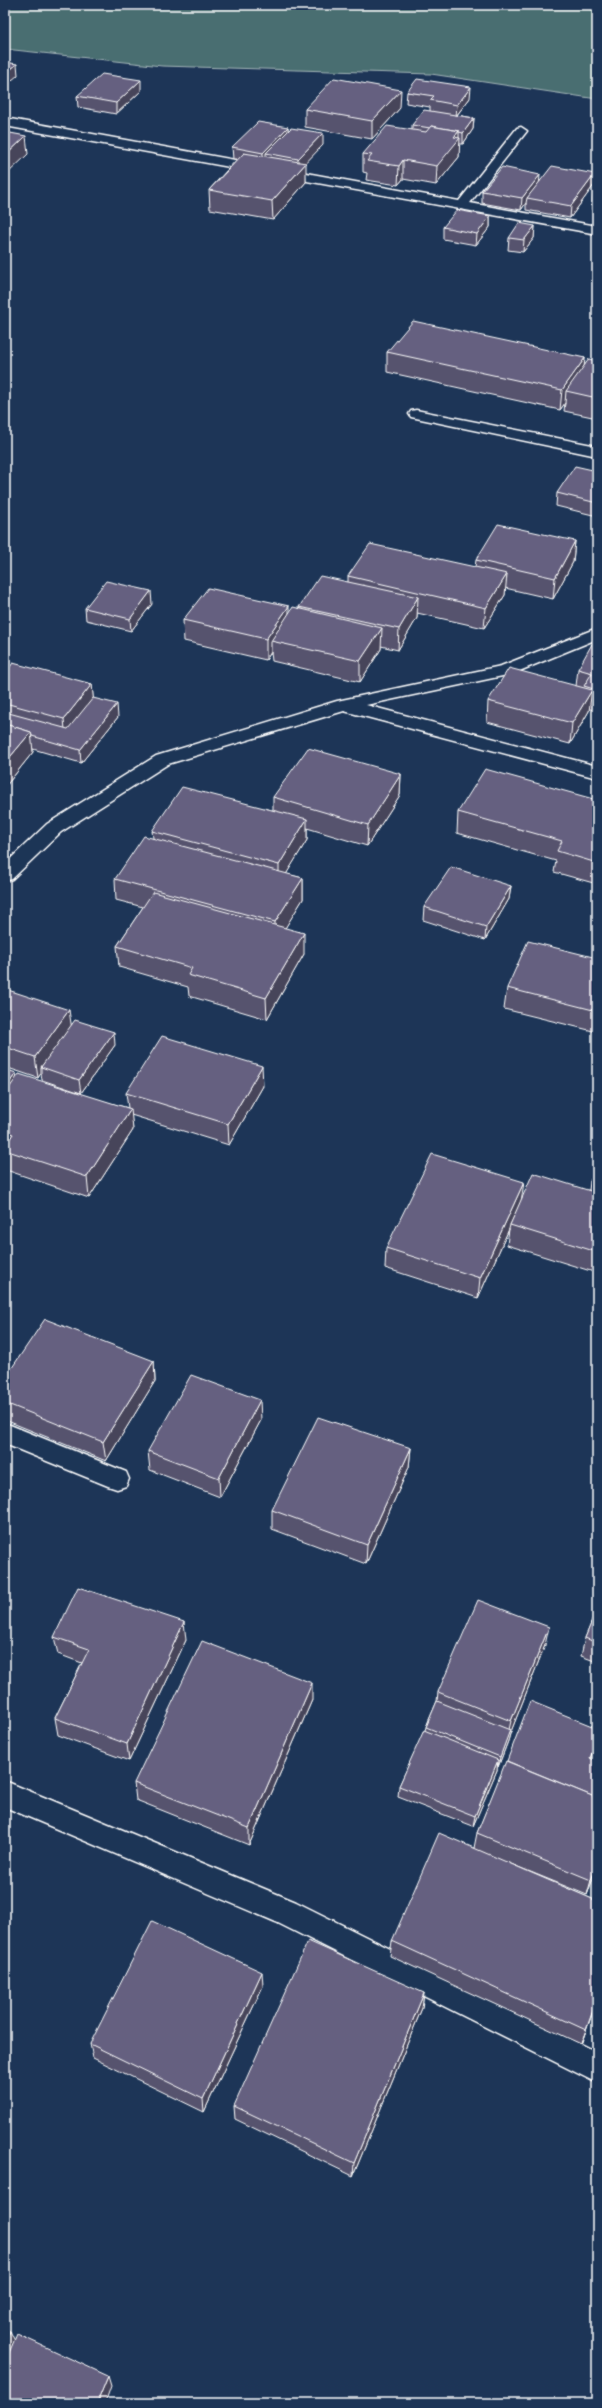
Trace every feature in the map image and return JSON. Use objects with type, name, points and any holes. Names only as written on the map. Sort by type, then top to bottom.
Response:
[{"type":"street","points":[[5,122],[597,230]]},
{"type":"street","points":[[462,206],[521,131]]},
{"type":"street","points":[[416,414],[597,451]]},
{"type":"street","points":[[5,875],[54,828],[162,760],[343,705],[506,670],[597,633]]},
{"type":"street","points":[[343,705],[597,772]]},
{"type":"street","points":[[5,1433],[117,1479]]},
{"type":"street","points":[[5,1794],[286,1912],[597,2068]]},
{"type":"green space","points":[[5,5],[597,5],[597,99],[431,74],[162,66],[5,49]]},
{"type":"building","points":[[5,62],[17,64],[5,74]]},
{"type":"building","points":[[102,74],[141,80],[116,103],[77,96]]},
{"type":"building","points":[[334,78],[401,90],[372,121],[305,109]]},
{"type":"building","points":[[417,79],[471,87],[457,105],[430,100],[434,96],[407,92]]},
{"type":"building","points":[[424,110],[474,118],[463,133],[431,126],[430,128],[412,125]]},
{"type":"building","points":[[258,122],[288,127],[263,153],[232,147]]},
{"type":"building","points":[[387,126],[426,132],[431,126],[459,131],[454,137],[460,138],[437,166],[403,160],[399,166],[367,161],[372,155],[363,154]]},
{"type":"building","points":[[291,128],[323,133],[298,159],[266,153]]},
{"type":"building","points":[[5,132],[26,136],[5,156]]},
{"type":"building","points":[[244,153],[306,163],[272,201],[209,190]]},
{"type":"building","points":[[552,166],[595,174],[571,206],[527,198]]},
{"type":"building","points":[[502,167],[540,175],[522,198],[482,191]]},
{"type":"building","points":[[597,191],[597,198],[593,197]]},
{"type":"building","points":[[457,210],[490,216],[477,234],[443,227]]},
{"type":"building","points":[[519,223],[535,226],[524,240],[509,238]]},
{"type":"building","points":[[413,321],[585,358],[562,390],[387,352]]},
{"type":"building","points":[[589,359],[597,361],[597,398],[566,391]]},
{"type":"building","points":[[575,466],[597,471],[597,503],[557,493]]},
{"type":"building","points":[[498,524],[575,541],[555,578],[476,560]]},
{"type":"building","points":[[370,544],[507,574],[486,608],[348,576]]},
{"type":"building","points":[[320,576],[418,597],[399,629],[299,607]]},
{"type":"building","points":[[106,581],[151,591],[130,619],[85,608]]},
{"type":"building","points":[[208,588],[289,606],[266,639],[183,620]]},
{"type":"building","points":[[293,607],[382,628],[360,661],[271,641]]},
{"type":"building","points":[[592,644],[597,645],[597,690],[584,686],[592,673],[578,669]]},
{"type":"building","points":[[13,663],[92,684],[64,719],[5,703],[5,673]]},
{"type":"building","points":[[509,668],[592,690],[572,723],[488,701]]},
{"type":"building","points":[[93,698],[117,704],[80,750],[32,736],[31,732],[5,724],[5,712],[68,729]]},
{"type":"building","points":[[5,724],[31,732],[5,763]]},
{"type":"building","points":[[308,748],[401,774],[368,825],[273,797]]},
{"type":"building","points":[[485,769],[597,800],[597,863],[557,851],[562,841],[458,812]]},
{"type":"building","points":[[182,787],[307,819],[279,865],[152,831]]},
{"type":"building","points":[[144,836],[303,878],[275,922],[115,879]]},
{"type":"building","points":[[451,867],[511,886],[486,927],[424,907]]},
{"type":"building","points":[[153,892],[304,933],[266,998],[188,975],[192,968],[117,946]]},
{"type":"building","points":[[528,941],[597,958],[597,1011],[507,988]]},
{"type":"building","points":[[5,989],[69,1010],[35,1057],[5,1047]]},
{"type":"building","points":[[75,1020],[114,1032],[79,1080],[41,1067]]},
{"type":"building","points":[[162,1036],[262,1066],[228,1124],[126,1093]]},
{"type":"building","points":[[5,1069],[16,1073],[5,1089]]},
{"type":"building","points":[[19,1074],[131,1109],[87,1177],[5,1150],[5,1146],[13,1134],[5,1131],[5,1094]]},
{"type":"building","points":[[432,1154],[524,1182],[480,1278],[386,1248]]},
{"type":"building","points":[[597,1165],[597,1184],[590,1182]]},
{"type":"building","points":[[533,1173],[597,1193],[597,1252],[510,1225]]},
{"type":"building","points":[[45,1319],[154,1361],[103,1442],[5,1403],[5,1378]]},
{"type":"building","points":[[191,1375],[260,1400],[219,1478],[148,1451]]},
{"type":"building","points":[[318,1417],[411,1448],[367,1545],[272,1510]]},
{"type":"building","points":[[78,1587],[184,1622],[127,1744],[55,1718],[89,1649],[54,1637]]},
{"type":"building","points":[[478,1600],[549,1627],[511,1721],[438,1692]]},
{"type":"building","points":[[597,1609],[597,1643],[585,1638]]},
{"type":"building","points":[[202,1641],[312,1683],[249,1828],[134,1783]]},
{"type":"building","points":[[437,1701],[510,1730],[500,1757],[426,1727]]},
{"type":"building","points":[[530,1701],[597,1728],[597,1740],[590,1758],[597,1761],[597,1798],[507,1761]]},
{"type":"building","points":[[424,1730],[498,1760],[475,1816],[399,1786]]},
{"type":"building","points":[[506,1761],[597,1798],[597,1864],[591,1880],[477,1833]]},
{"type":"building","points":[[439,1833],[597,1901],[597,1999],[586,2030],[392,1941]]},
{"type":"building","points":[[152,1921],[262,1972],[203,2099],[90,2044]]},
{"type":"building","points":[[308,1941],[424,1993],[354,2163],[234,2106]]},
{"type":"building","points":[[5,2328],[10,2331],[5,2342]]},
{"type":"building","points":[[17,2334],[108,2376],[97,2403],[5,2403],[5,2362]]}]
